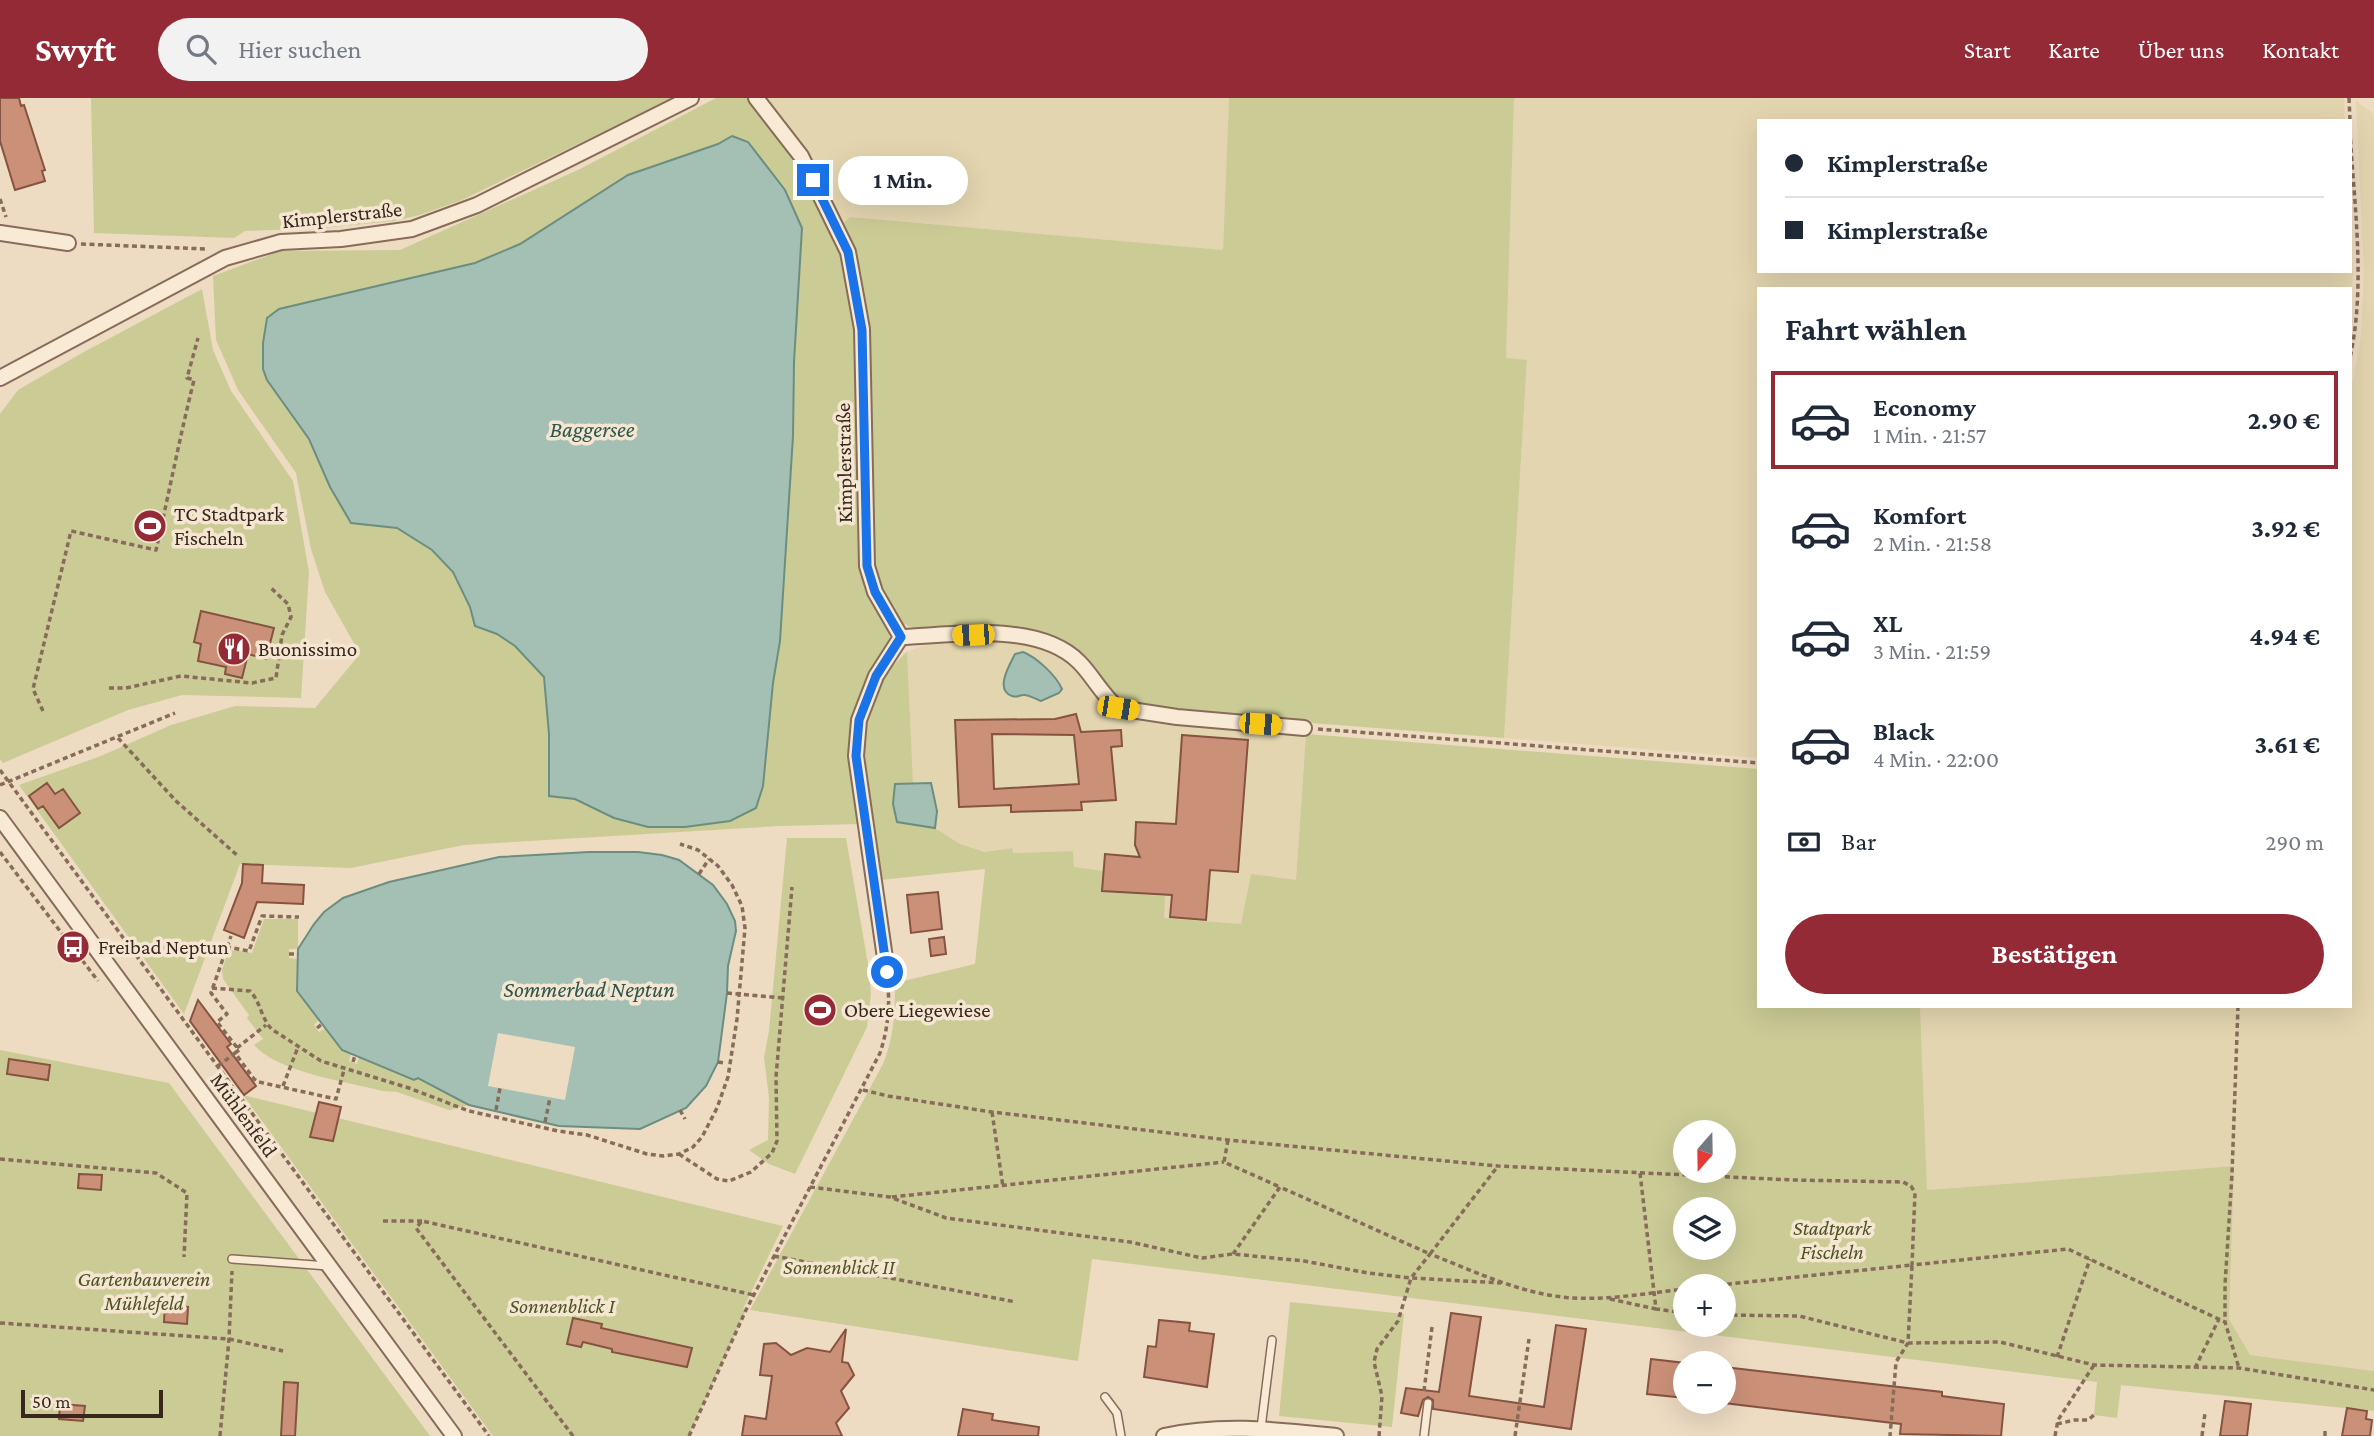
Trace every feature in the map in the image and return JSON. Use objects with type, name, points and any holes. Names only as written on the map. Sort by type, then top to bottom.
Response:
[{"type":"street","name":"Kimplerstraße","points":[[0,378],[225,258],[281,242],[341,239],[412,229],[477,205],[691,98]]},
{"type":"street","name":"Kimplerstraße","points":[[756,98],[801,156],[848,252],[862,330],[867,566],[875,592],[901,637]]},
{"type":"street","points":[[0,233],[68,243]]},
{"type":"street","points":[[887,972],[856,756],[859,720],[876,676],[901,637],[997,634],[1032,638],[1061,648],[1079,662],[1118,708],[1177,717],[1304,728]]},
{"type":"street","name":"Mühlenfeld","points":[[0,818],[454,1436]]},
{"type":"street","points":[[1164,1436],[1211,1428],[1261,1428],[1336,1436]]},
{"type":"lane","points":[[232,1259],[328,1266]]},
{"type":"lane","points":[[1261,1428],[1272,1339]]},
{"type":"lane","points":[[1105,1397],[1117,1413],[1121,1436]]},
{"type":"lane","points":[[1424,1436],[1429,1403]]},
{"type":"path","points":[[2348,98],[2350,119]]},
{"type":"path","points":[[2352,171],[2357,272],[2352,348]]},
{"type":"path","points":[[68,243],[211,249]]},
{"type":"path","points":[[43,711],[33,689],[71,531],[156,550],[176,464],[176,449],[194,380],[187,378],[198,338]]},
{"type":"path","points":[[109,688],[126,688],[181,676],[252,683],[276,678],[282,635],[290,617],[288,604],[271,588]]},
{"type":"path","points":[[0,785],[175,713]]},
{"type":"path","points":[[1304,728],[1757,763]]},
{"type":"path","points":[[118,738],[176,801],[238,856]]},
{"type":"path","points":[[0,770],[489,1436]]},
{"type":"path","points":[[212,988],[250,990],[256,997],[266,1024],[321,1061],[344,1070],[409,1088],[469,1111],[587,1135],[647,1154],[679,1154],[693,1147],[702,1137],[717,1108],[728,1077],[745,928],[742,906],[732,885],[698,850],[680,844]]},
{"type":"path","points":[[0,852],[79,958]]},
{"type":"path","points":[[699,874],[709,859]]},
{"type":"path","points":[[679,1154],[717,1179],[729,1181],[751,1172],[772,1153],[777,1141],[776,1077],[792,887]]},
{"type":"path","points":[[227,947],[249,951],[262,916],[299,917]]},
{"type":"path","points":[[231,936],[211,993],[227,1014],[217,1022],[254,1079],[336,1099],[344,1070]]},
{"type":"path","points":[[289,954],[298,954]]},
{"type":"path","points":[[690,1436],[754,1295],[863,1090],[886,1037],[889,1013],[887,972]]},
{"type":"path","points":[[727,993],[783,998]]},
{"type":"path","points":[[2238,1008],[2225,1322],[2239,1368]]},
{"type":"path","points":[[218,1066],[266,1024]]},
{"type":"path","points":[[317,1028],[322,1024]]},
{"type":"path","points":[[283,1086],[298,1047]]},
{"type":"path","points":[[353,1062],[355,1055]]},
{"type":"path","points":[[718,1062],[725,1063]]},
{"type":"path","points":[[496,1110],[500,1088]]},
{"type":"path","points":[[863,1090],[992,1112],[1228,1140],[1498,1166],[1793,1181],[1903,1182],[1911,1186],[1915,1193],[1912,1265],[1908,1343],[1896,1362],[1890,1436]]},
{"type":"path","points":[[545,1122],[550,1097]]},
{"type":"path","points":[[680,1110],[685,1119]]},
{"type":"path","points":[[992,1112],[1003,1187]]},
{"type":"path","points":[[1224,1162],[1228,1140]]},
{"type":"path","points":[[0,1159],[156,1172],[187,1194],[184,1256]]},
{"type":"path","points":[[810,1187],[890,1197],[1224,1162],[1501,1283]]},
{"type":"path","points":[[1378,1436],[1382,1396],[1374,1362],[1377,1349],[1398,1321],[1411,1278],[1498,1166]]},
{"type":"path","points":[[1640,1173],[1656,1309]]},
{"type":"path","points":[[1233,1254],[1280,1188]]},
{"type":"path","points":[[890,1197],[946,1218],[1130,1242],[1202,1258],[1233,1254],[1304,1261],[1411,1278],[1501,1283],[1572,1298],[1673,1290]]},
{"type":"path","points":[[383,1222],[422,1221],[754,1295]]},
{"type":"path","points":[[422,1221],[416,1228],[573,1436]]},
{"type":"path","points":[[1736,1283],[2068,1249],[2225,1322]]},
{"type":"path","points":[[774,1256],[1016,1302]]},
{"type":"path","points":[[220,1436],[229,1339],[232,1259]]},
{"type":"path","points":[[2057,1357],[2090,1259]]},
{"type":"path","points":[[1602,1297],[1673,1311]]},
{"type":"path","points":[[1736,1315],[1799,1316],[1908,1343],[2000,1342],[2094,1365],[2239,1368],[2374,1390]]},
{"type":"path","points":[[2195,1368],[2219,1319]]},
{"type":"path","points":[[0,1323],[229,1339],[283,1351]]},
{"type":"path","points":[[1429,1403],[1424,1393],[1432,1327]]},
{"type":"path","points":[[1515,1436],[1529,1339]]},
{"type":"path","points":[[2055,1436],[2057,1424],[2094,1365]]},
{"type":"path","points":[[2203,1436],[2205,1413]]},
{"type":"path","points":[[2057,1424],[2088,1420],[2094,1415]]},
{"type":"shaded area","points":[[763,98],[1229,98],[1223,250],[850,217],[842,224],[819,179]]},
{"type":"shaded area","points":[[1514,98],[2344,98],[2345,119],[1757,119],[1757,273],[2352,273],[2352,255],[2353,272],[2352,287],[1757,287],[1757,758],[1504,738],[1527,361],[1506,359]]},
{"type":"shaded area","points":[[2356,101],[2374,114],[2374,1371],[2250,1355],[2229,1319],[2234,1166],[1927,1190],[1920,1008],[2352,1008],[2352,385],[2361,336],[2364,272]]},
{"type":"shaded area","points":[[997,640],[1029,643],[1306,734],[1296,880],[1241,924],[1163,918],[1165,896],[1102,892],[1074,867],[1073,851],[1012,853],[1011,848],[985,852],[960,844],[935,828],[937,811],[931,783],[913,783],[907,652],[933,641]],"holes":[[[1037,658],[1044,669],[1058,679],[1041,701],[1025,695]]]},
{"type":"green space","points":[[91,98],[673,98],[462,200],[420,215],[394,221],[323,228],[245,231],[234,238],[94,233]]},
{"type":"green space","points":[[716,98],[750,98],[795,158],[844,254],[858,353],[860,560],[869,593],[889,630],[890,642],[864,687],[859,824],[779,826],[464,845],[351,868],[240,864],[184,1014],[19,785],[101,756],[171,725],[235,706],[315,708],[360,654],[325,592],[311,549],[296,473],[238,390],[216,340],[213,276],[280,251],[400,250],[580,169]],"holes":[[[732,136],[794,362],[793,436],[780,641],[773,683],[614,818],[575,799],[549,796],[549,734],[544,677],[515,646],[497,634],[475,626],[470,607],[453,572],[432,550],[330,487],[309,439],[267,380],[263,369],[263,343],[279,309],[475,263],[520,244],[628,175],[718,144]]]},
{"type":"green space","points":[[1229,98],[1514,98],[1506,358],[1527,360],[1504,738],[1196,714],[1120,702],[1062,644],[918,630],[899,622],[879,589],[872,559],[855,259],[842,224],[850,217],[1223,250]]},
{"type":"green space","name":"TC Stadtpark Fischeln","points":[[202,289],[213,350],[231,391],[293,481],[309,572],[301,698],[182,695],[128,710],[3,763],[0,759],[0,414],[18,390]]},
{"type":"green space","points":[[907,652],[913,783],[895,784],[897,822],[935,828],[960,844],[985,852],[1012,848],[1013,853],[1073,851],[1074,867],[1103,871],[1103,892],[1165,896],[1164,918],[1241,924],[1251,874],[1296,880],[1306,734],[1757,769],[1757,1008],[1920,1008],[1927,1190],[2234,1166],[2229,1319],[2250,1355],[2374,1371],[2374,1411],[2121,1385],[2117,1418],[2094,1415],[2097,1382],[1729,1337],[1736,1337],[1736,1274],[1673,1274],[1673,1330],[1092,1259],[1078,1361],[750,1310],[883,1064],[893,1024],[895,983],[975,964],[985,869],[880,880],[863,763],[867,716],[877,688]]},
{"type":"green space","name":"Obere Liegewiese","points":[[787,838],[846,838],[871,994],[867,1027],[795,1174],[769,1164],[749,1150],[768,1140],[769,1098],[764,1057],[769,1031]]},
{"type":"green space","points":[[264,919],[298,919],[298,949],[289,949],[289,958],[298,959],[297,991],[319,1020],[314,1025],[319,1032],[325,1028],[342,1050],[351,1054],[349,1061],[357,1064],[359,1057],[414,1080],[418,1078],[469,1105],[449,1110],[397,1092],[314,1075],[279,1062],[254,1045],[263,1039],[223,979],[222,970],[228,952],[234,950],[252,953]]},
{"type":"green space","name":"Gartenbauverein Mühlefeld","points":[[0,1050],[169,1083],[430,1436],[0,1436]]},
{"type":"green space","name":"Sonnenblick I","points":[[243,1095],[783,1226],[743,1309],[746,1310],[689,1436],[493,1436]]},
{"type":"green space","points":[[1290,1302],[1404,1314],[1392,1427],[1279,1416]]},
{"type":"water","name":"Baggersee","points":[[732,136],[748,142],[785,190],[802,228],[780,641],[763,786],[756,808],[730,821],[685,827],[648,827],[614,818],[575,799],[549,796],[549,734],[544,677],[515,646],[497,634],[475,626],[470,607],[453,572],[432,550],[397,528],[351,523],[330,487],[309,439],[267,380],[263,369],[263,343],[267,318],[279,309],[475,263],[520,244],[628,175],[718,144]]},
{"type":"water","points":[[1023,652],[1050,672],[1062,689],[1059,693],[1041,701],[1024,695],[1014,697],[1007,693],[1004,683],[1007,670],[1015,654]]},
{"type":"water","points":[[931,783],[937,811],[935,828],[897,822],[893,804],[895,784]]},
{"type":"water","name":"Sommerbad Neptun","points":[[638,852],[679,860],[713,885],[735,921],[736,931],[728,966],[718,1062],[706,1086],[686,1108],[640,1129],[559,1126],[469,1105],[418,1078],[414,1080],[342,1050],[297,991],[298,949],[324,912],[343,898],[389,882],[499,857]]},
{"type":"pier","points":[[498,1033],[575,1047],[565,1100],[488,1086]]},
{"type":"building","points":[[0,98],[19,98],[21,106],[24,105],[45,170],[42,171],[45,181],[15,190],[0,141]]},
{"type":"building","name":"Buonissimo","points":[[201,611],[274,628],[266,659],[248,654],[242,678],[225,674],[226,667],[198,661],[201,644],[194,642]]},
{"type":"building","points":[[1076,714],[1081,732],[1121,730],[1122,746],[1111,747],[1116,800],[1081,802],[1082,810],[1011,812],[1011,805],[959,807],[955,720],[1055,719]],"holes":[[[992,734],[1074,735],[1079,784],[994,789]]]},
{"type":"building","points":[[1182,735],[1248,740],[1238,872],[1210,870],[1206,920],[1170,917],[1172,895],[1102,891],[1105,854],[1140,857],[1135,845],[1136,822],[1176,824]]},
{"type":"building","points":[[47,783],[55,794],[63,789],[80,813],[59,828],[43,806],[38,809],[29,796]]},
{"type":"building","points":[[243,864],[263,865],[262,883],[304,885],[303,904],[257,902],[244,938],[224,930],[242,883]]},
{"type":"building","points":[[938,892],[942,929],[911,933],[907,895]]},
{"type":"building","points":[[944,937],[946,954],[931,956],[929,939]]},
{"type":"building","points":[[198,1000],[231,1044],[227,1047],[256,1086],[244,1095],[190,1021]]},
{"type":"building","points":[[9,1059],[50,1065],[48,1080],[7,1074]]},
{"type":"building","points":[[319,1102],[341,1107],[333,1141],[310,1137]]},
{"type":"building","points":[[79,1174],[102,1175],[101,1190],[78,1188]]},
{"type":"building","points":[[165,1305],[188,1307],[187,1324],[164,1322]]},
{"type":"building","points":[[1451,1313],[1481,1317],[1469,1396],[1544,1407],[1556,1325],[1586,1329],[1571,1429],[1433,1409],[1433,1400],[1428,1397],[1423,1400],[1418,1416],[1401,1413],[1406,1388],[1439,1392]]},
{"type":"building","points":[[573,1318],[602,1324],[601,1328],[692,1348],[687,1367],[612,1352],[612,1349],[583,1342],[581,1347],[567,1344]]},
{"type":"building","points":[[1159,1320],[1190,1323],[1189,1331],[1214,1334],[1207,1387],[1144,1377],[1148,1346],[1156,1347]]},
{"type":"building","points":[[846,1329],[842,1362],[848,1363],[854,1375],[841,1391],[849,1408],[836,1423],[842,1436],[742,1436],[745,1416],[766,1419],[772,1376],[760,1375],[764,1344],[776,1343],[791,1355],[807,1348],[830,1352]]},
{"type":"building","points":[[1651,1359],[1673,1362],[1673,1397],[1647,1394]]},
{"type":"building","points":[[1736,1368],[1942,1392],[1942,1396],[2004,1404],[2001,1436],[1900,1434],[1901,1424],[1736,1404]]},
{"type":"building","points":[[284,1382],[298,1383],[295,1436],[281,1436]]},
{"type":"building","points":[[2225,1401],[2251,1404],[2247,1436],[2220,1436]]},
{"type":"building","points":[[60,1404],[85,1406],[83,1421],[59,1419]]},
{"type":"building","points":[[2347,1408],[2367,1411],[2366,1419],[2372,1420],[2370,1436],[2342,1436]]},
{"type":"building","points":[[963,1409],[993,1414],[992,1420],[1039,1427],[1038,1436],[958,1436]]},
{"type":"place","name":"TC Stadtpark Fischeln","points":[[150,526]]},
{"type":"place","name":"Buonissimo","points":[[234,649]]},
{"type":"place","name":"Freibad Neptun","points":[[73,947]]},
{"type":"place","name":"Obere Liegewiese","points":[[820,1010]]},
{"type":"route","points":[[813,180],[848,252],[862,330],[867,566],[875,592],[901,637],[876,676],[859,720],[856,756],[887,972]]},
{"type":"park label","name":"Stadtpark Fischeln","points":[[1832,1240]]},
{"type":"park label","name":"Sonnenblick II","points":[[839,1267]]}]
